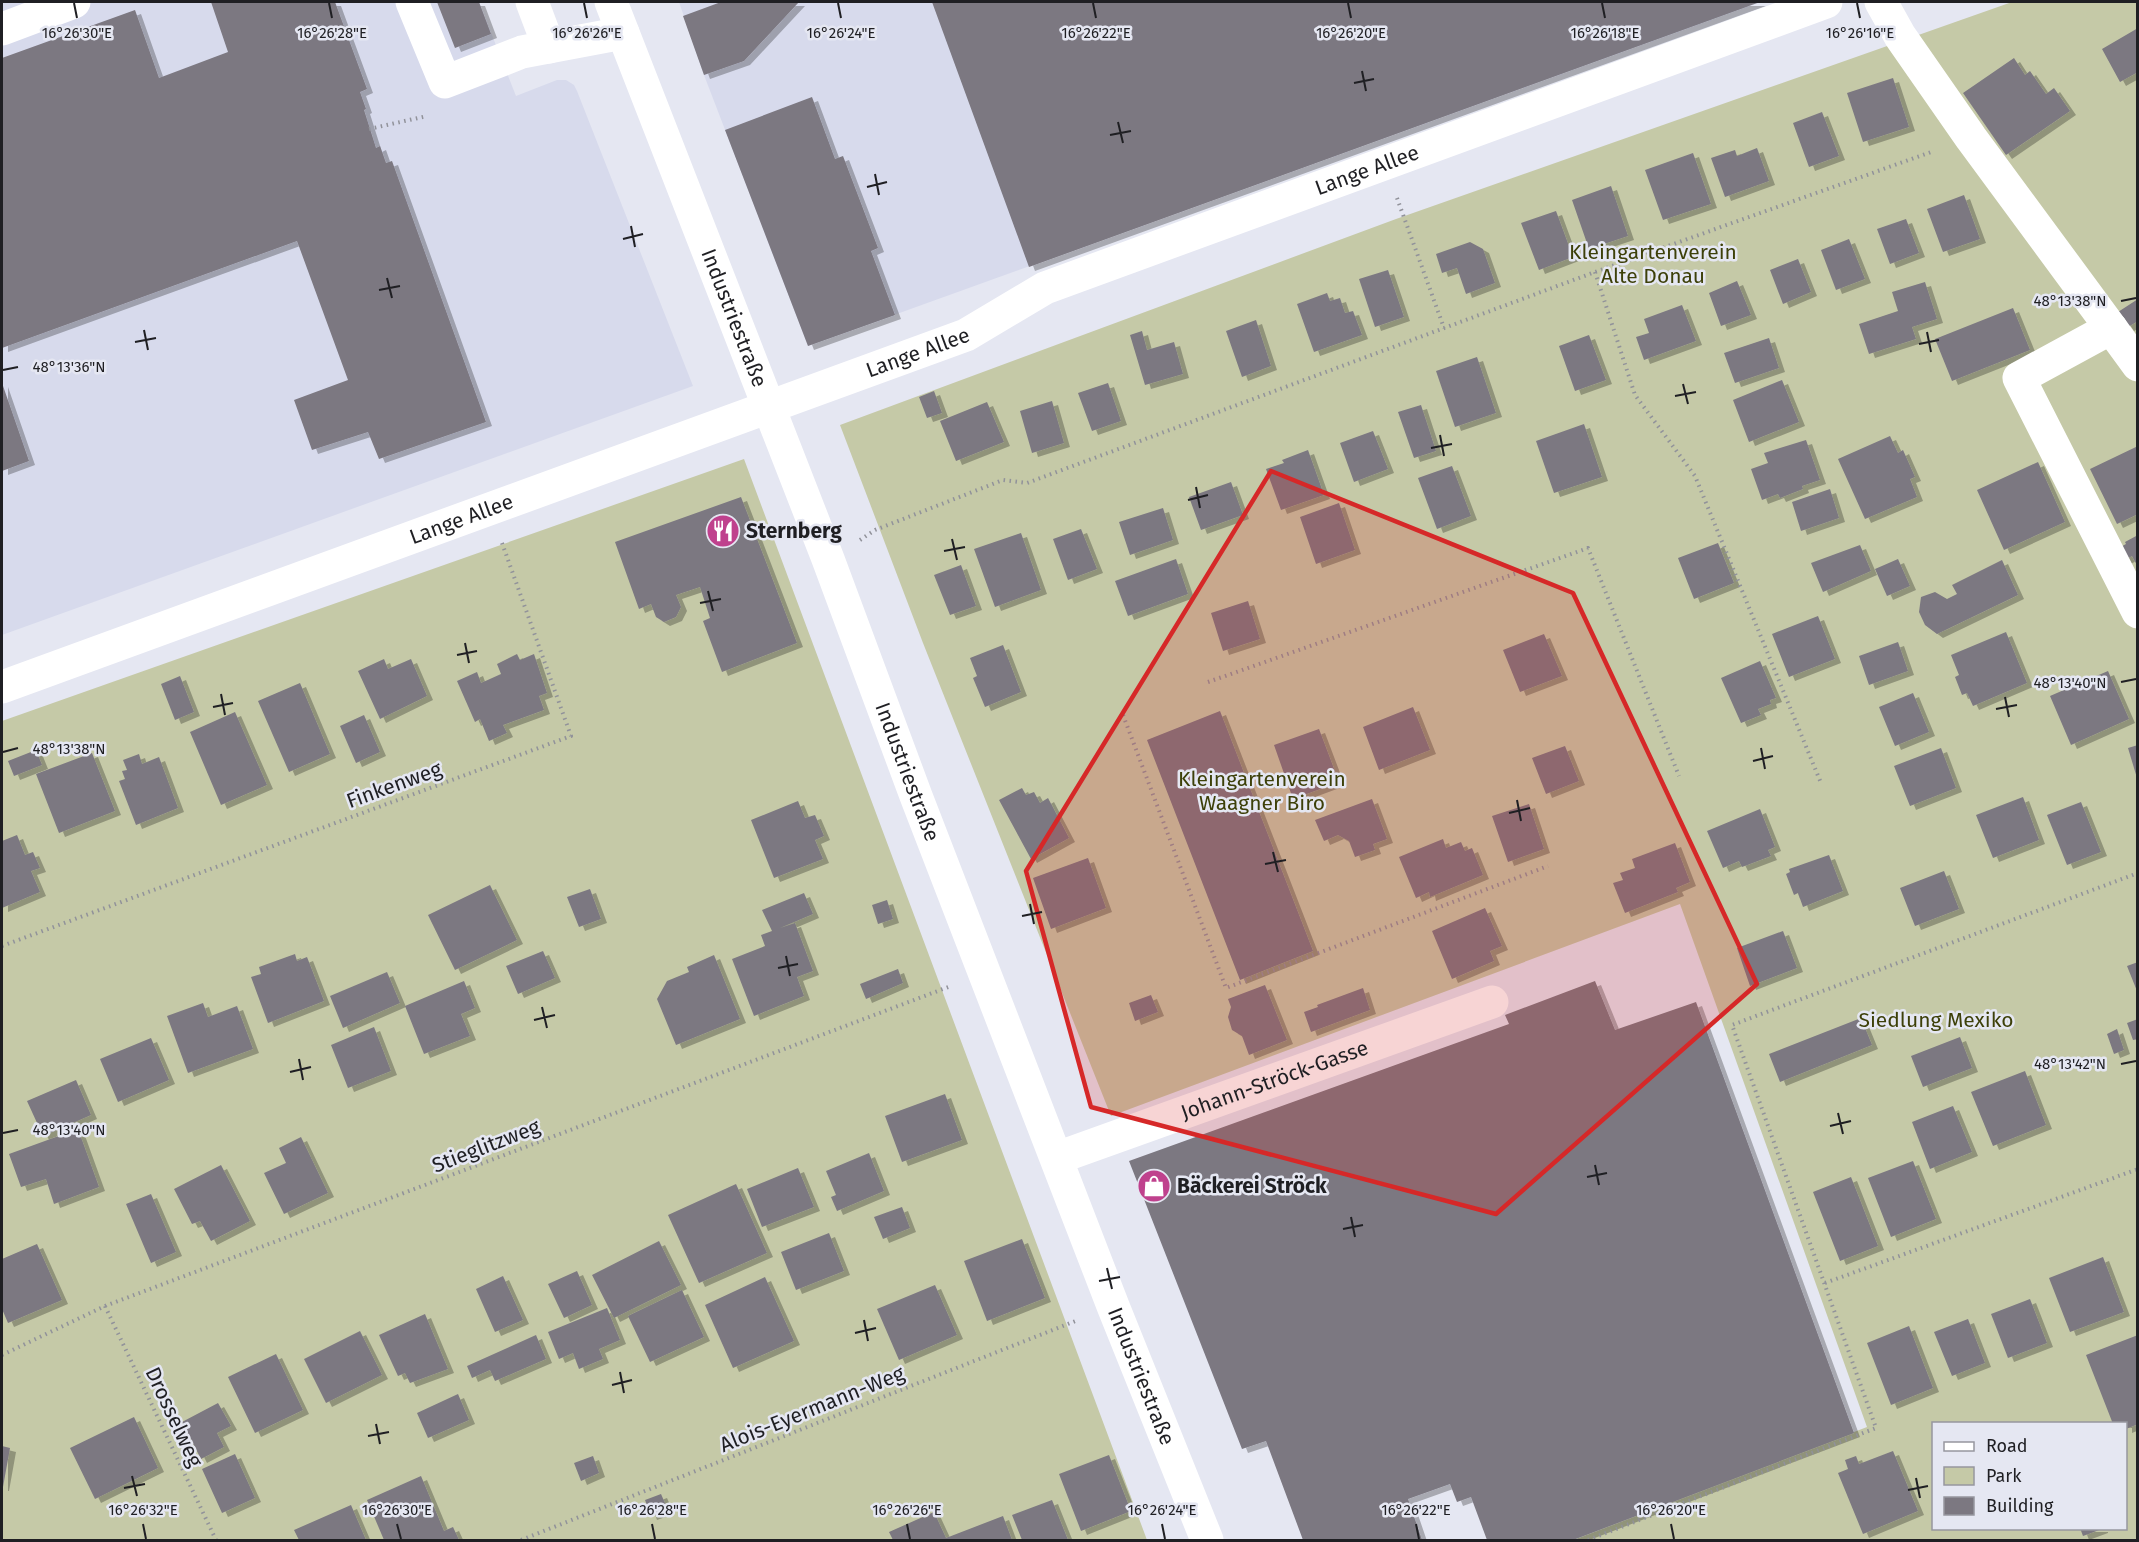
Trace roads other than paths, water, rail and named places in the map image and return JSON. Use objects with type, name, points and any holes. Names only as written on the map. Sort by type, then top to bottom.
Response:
[{"type":"street","points":[[2,29],[74,2]]},
{"type":"street","points":[[412,2],[445,82],[522,52],[623,33]]},
{"type":"street","points":[[532,2],[549,47]]},
{"type":"street","name":"Industriestraße","points":[[611,2],[828,559],[1113,1306],[1207,1540]]},
{"type":"street","name":"Lange Allee","points":[[2,687],[966,335],[1045,288],[1826,2]]},
{"type":"street","points":[[1881,2],[1900,36],[1971,138],[2138,365]]},
{"type":"street","points":[[2111,328],[2019,378],[2138,612]]},
{"type":"street","name":"Johann-Ströck-Gasse","points":[[1057,1158],[1492,1002]]},
{"type":"place","name":"Sternberg","points":[[723,531]]},
{"type":"place","name":"Bäckerei Ströck","points":[[1154,1186]]},
{"type":"park label","name":"Kleingartenverein Alte Donau","points":[[1653,264]]},
{"type":"park label","name":"Kleingartenverein Waagner Biro","points":[[1262,791]]},
{"type":"park label","name":"Siedlung Mexiko","points":[[1936,1020]]}]
